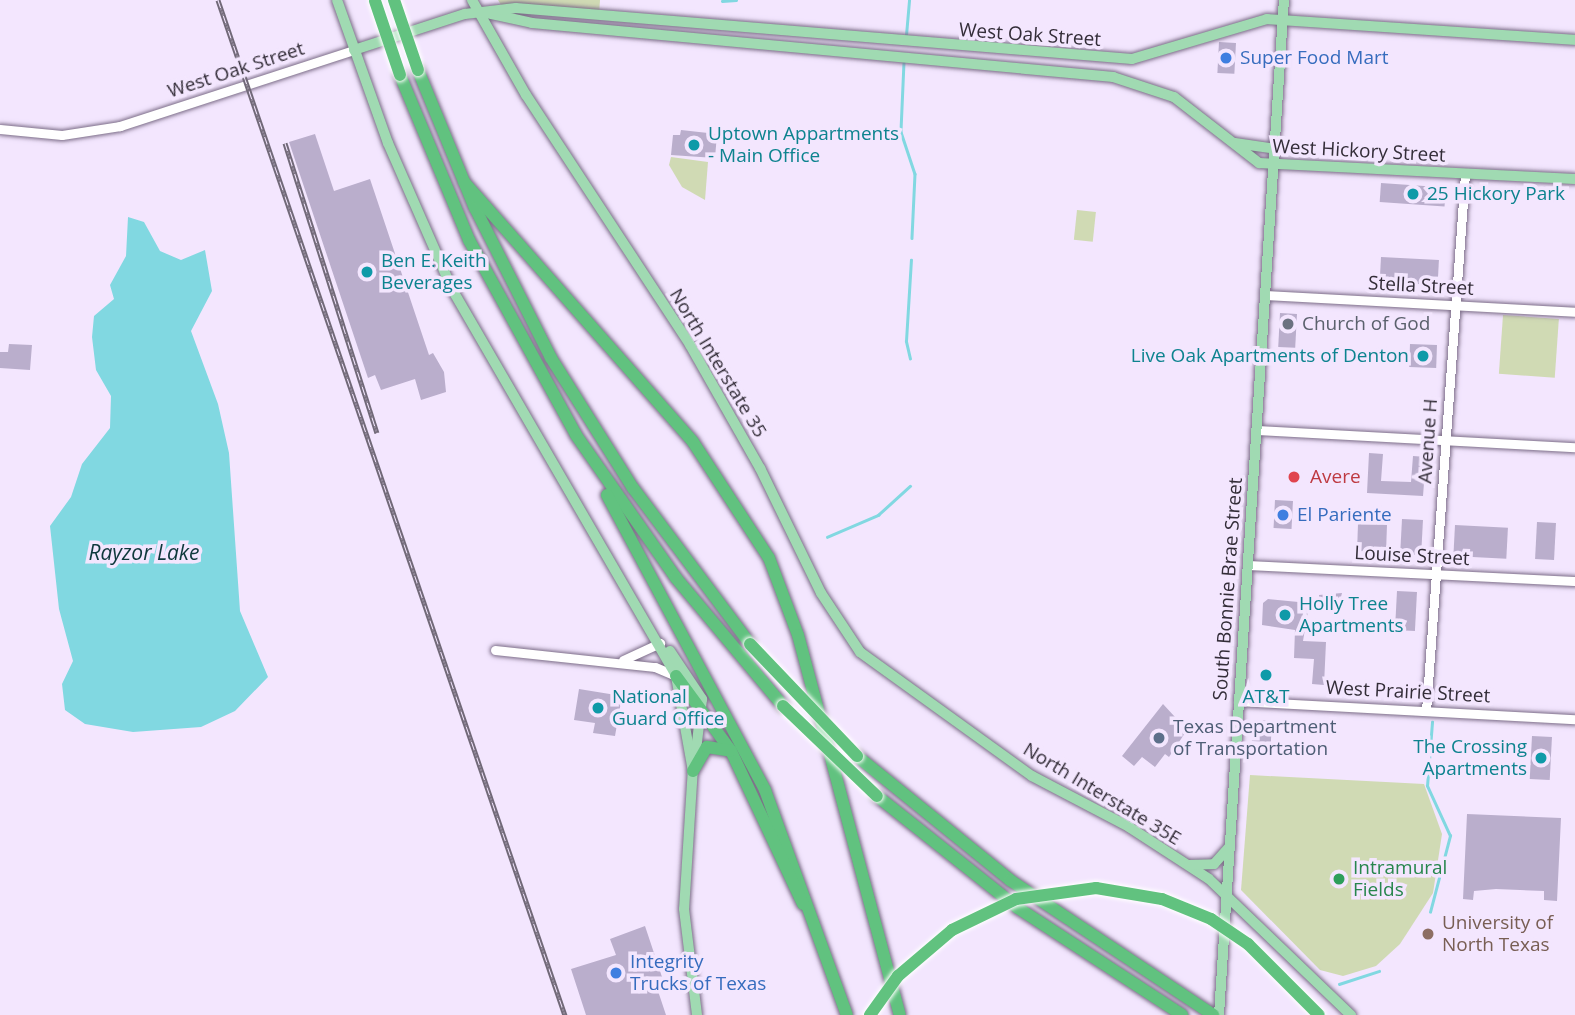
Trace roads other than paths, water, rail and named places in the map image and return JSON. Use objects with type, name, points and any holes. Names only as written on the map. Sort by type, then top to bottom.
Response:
[{"type":"highway","points":[[375,0],[400,75],[469,240],[744,744],[831,965],[847,1015]]},
{"type":"highway","points":[[394,0],[418,70],[464,182],[508,277],[587,418],[632,488],[750,644],[858,756],[982,860],[1213,1015]]},
{"type":"highway","points":[[464,182],[694,442],[769,558],[798,635],[900,1015]]},
{"type":"highway","points":[[576,435],[676,578],[783,705],[877,796],[1018,908],[1182,1015]]},
{"type":"highway","points":[[676,676],[703,705],[731,751],[831,965]]},
{"type":"highway","points":[[693,771],[707,747],[731,751]]},
{"type":"highway","points":[[870,1015],[911,962],[952,930],[1016,900],[1096,888],[1163,899],[1211,919],[1248,944],[1319,1015]]},
{"type":"main road","points":[[338,0],[414,209],[475,335],[660,643],[703,705],[693,771],[684,909],[697,1015]]},
{"type":"main road","name":"North Interstate 35","points":[[472,0],[690,345],[847,634],[881,671],[954,722]]},
{"type":"main road","name":"South Bonnie Brae Street","points":[[1219,1015],[1284,0]]},
{"type":"main road","name":"West Oak Street","points":[[354,50],[478,11],[560,11],[1132,59],[1174,49],[1234,25],[1284,19],[1575,40]]},
{"type":"main road","name":"West Oak Street","points":[[478,11],[558,26],[1126,79]]},
{"type":"main road","points":[[558,26],[560,11]]},
{"type":"main road","points":[[1126,79],[1132,59]]},
{"type":"main road","name":"West Hickory Street","points":[[1126,79],[1174,97],[1229,140],[1247,158],[1275,165],[1575,179]]},
{"type":"main road","points":[[1229,140],[1257,150],[1276,149]]},
{"type":"main road","points":[[660,643],[676,676],[693,771]]},
{"type":"main road","name":"North Interstate 35E","points":[[954,722],[1032,776],[1129,827],[1227,894],[1351,1015]]},
{"type":"main road","points":[[1185,864],[1214,864],[1231,844]]},
{"type":"street","name":"West Oak Street","points":[[0,129],[62,135],[120,126],[354,50]]},
{"type":"street","name":"Avenue H","points":[[1426,711],[1465,174]]},
{"type":"street","name":"Stella Street","points":[[1265,296],[1575,312]]},
{"type":"street","points":[[1257,430],[1575,447]]},
{"type":"street","name":"Louise Street","points":[[1247,565],[1575,581]]},
{"type":"street","points":[[614,661],[635,657],[660,643]]},
{"type":"street","points":[[495,650],[663,668],[676,676]]},
{"type":"street","name":"West Prairie Street","points":[[1238,701],[1575,719]]},
{"type":"water","name":"Rayzor Lake","points":[[128,217],[144,222],[160,251],[181,260],[205,250],[212,291],[191,331],[218,404],[229,453],[240,611],[268,677],[235,711],[201,727],[133,732],[85,724],[65,710],[62,684],[73,661],[59,609],[50,526],[71,497],[82,464],[110,428],[111,396],[96,370],[92,337],[94,316],[114,299],[110,285],[126,256]]},
{"type":"waterway","points":[[722,1],[736,0]]},
{"type":"waterway","points":[[906,35],[909,0]]},
{"type":"waterway","points":[[904,62],[901,132],[915,174],[912,238]]},
{"type":"waterway","points":[[910,359],[906,341],[911,260]]},
{"type":"waterway","points":[[827,537],[878,515],[910,486]]},
{"type":"waterway","points":[[1430,912],[1450,836],[1427,786],[1432,722]]},
{"type":"waterway","points":[[1339,984],[1379,971]]},
{"type":"railway","points":[[218,0],[565,1015]]},
{"type":"railway","points":[[285,143],[377,433]]},
{"type":"place","name":"Super Food Mart","points":[[1226,58]]},
{"type":"place","name":"Uptown Appartments - Main Office","points":[[694,145]]},
{"type":"place","name":"25 Hickory Park","points":[[1413,194]]},
{"type":"place","name":"Ben E. Keith Beverages","points":[[367,272]]},
{"type":"place","name":"Church of God","points":[[1288,324]]},
{"type":"place","name":"Live Oak Apartments of Denton","points":[[1423,356]]},
{"type":"place","name":"Avere","points":[[1294,477]]},
{"type":"place","name":"El Pariente","points":[[1283,515]]},
{"type":"place","name":"Holly Tree Apartments","points":[[1285,615]]},
{"type":"place","name":"AT&T","points":[[1266,675]]},
{"type":"place","name":"National Guard Office","points":[[598,708]]},
{"type":"place","name":"Texas Department of Transportation","points":[[1159,738]]},
{"type":"place","name":"The Crossing Apartments","points":[[1541,758]]},
{"type":"place","name":"Intramural Fields","points":[[1339,879]]},
{"type":"place","name":"University of North Texas","points":[[1428,934]]},
{"type":"place","name":"Integrity Trucks of Texas","points":[[616,973]]}]
